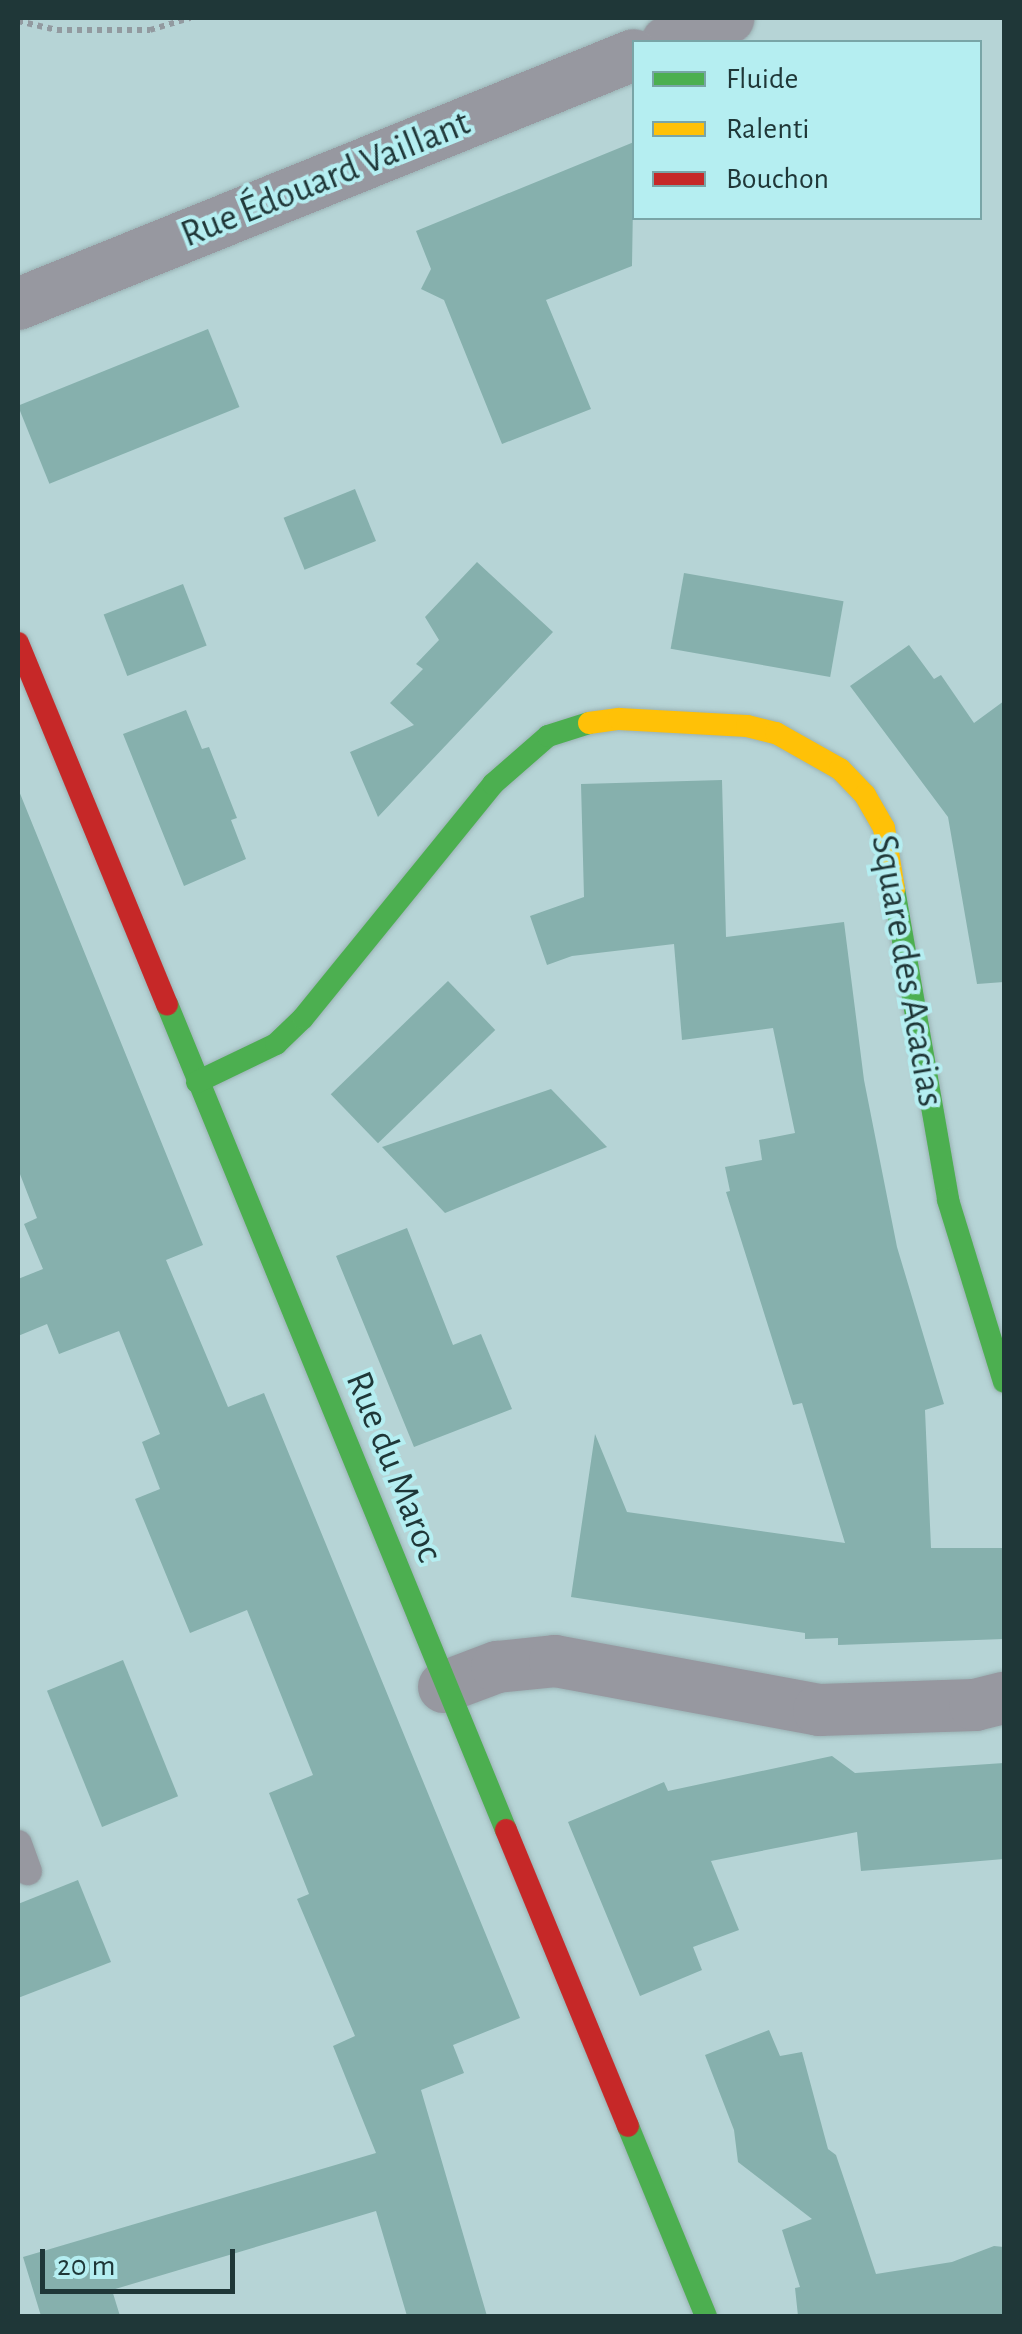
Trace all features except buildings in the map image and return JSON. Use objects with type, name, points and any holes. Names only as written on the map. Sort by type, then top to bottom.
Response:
[{"type":"street","points":[[672,40],[729,18]]},
{"type":"street","name":"Rue Édouard Vaillant","points":[[18,304],[632,57]]},
{"type":"street","name":"Rue du Maroc","points":[[18,643],[444,1687],[706,2316]]},
{"type":"street","name":"Square des Acacias","points":[[197,1082],[276,1044],[303,1018],[493,784],[548,736],[580,724],[620,719],[748,726],[776,733],[840,769],[865,794],[884,828],[948,1200],[1004,1382]]},
{"type":"street","points":[[444,1687],[497,1666],[555,1661],[819,1710],[975,1705],[1004,1698]]},
{"type":"lane","points":[[18,1844],[28,1872]]},
{"type":"path","points":[[18,21],[57,30],[150,30],[190,18]]},
{"type":"traffic: fast","points":[[197,1082],[276,1044],[303,1018],[493,784],[548,736],[589,723]]},
{"type":"traffic: fast","points":[[894,889],[948,1200],[1004,1382]]},
{"type":"traffic: fast","points":[[167,1004],[506,1830]]},
{"type":"traffic: fast","points":[[628,2126],[706,2316]]},
{"type":"traffic: slow","points":[[589,723],[619,719],[747,726],[776,733],[840,769],[865,795],[884,828],[894,889]]},
{"type":"traffic: jam","points":[[18,643],[167,1004]]},
{"type":"traffic: jam","points":[[506,1830],[628,2126]]}]
